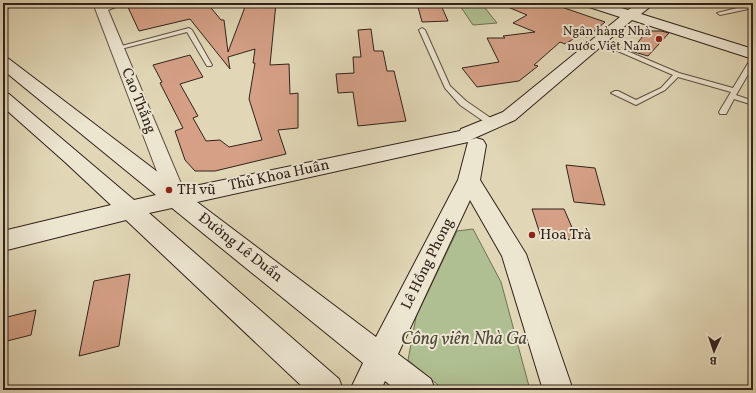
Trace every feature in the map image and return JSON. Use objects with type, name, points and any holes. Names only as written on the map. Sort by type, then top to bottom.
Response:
[{"type":"main road","points":[[591,3],[753,54]]},
{"type":"main road","points":[[476,135],[509,116],[629,16],[648,3]]},
{"type":"main road","name":"Đường Lê Duẩn","points":[[3,62],[420,390]]},
{"type":"main road","points":[[3,98],[72,156],[328,390]]},
{"type":"main road","name":"Lê Hồng Phong","points":[[365,390],[469,180],[476,135]]},
{"type":"main road","name":"Thủ Khoa Huân","points":[[3,241],[177,198],[476,135]]},
{"type":"main road","points":[[469,180],[514,254],[558,390]]},
{"type":"street","points":[[100,6],[117,3]]},
{"type":"street","name":"Cao Thắng","points":[[100,6],[177,198]]},
{"type":"lane","points":[[720,13],[753,6]]},
{"type":"lane","points":[[117,48],[188,30],[209,65]]},
{"type":"lane","points":[[422,30],[447,87],[463,103],[476,135]]},
{"type":"lane","points":[[599,41],[677,74],[734,94],[753,103]]},
{"type":"lane","points":[[723,112],[753,60]]},
{"type":"lane","points":[[615,93],[636,102],[663,89],[677,74]]},
{"type":"green space","points":[[458,3],[481,3],[497,23],[473,25]]},
{"type":"green space","name":"Công viên Nhà Ga","points":[[473,229],[501,282],[530,390],[444,390],[408,360],[416,317],[457,231]]},
{"type":"building","points":[[126,3],[207,3],[221,20],[224,20],[228,52],[245,7],[263,7],[263,3],[276,3],[270,65],[289,64],[290,94],[298,93],[298,128],[278,130],[286,154],[215,171],[195,171],[185,160],[175,131],[183,128],[160,83],[162,82],[153,65],[190,55],[203,77],[180,84],[198,116],[193,118],[206,141],[220,140],[229,147],[262,140],[249,99],[255,63],[253,63],[255,49],[228,57],[230,69],[190,19],[139,31]]},
{"type":"building","points":[[417,3],[440,3],[448,21],[422,22]]},
{"type":"building","points":[[498,3],[550,3],[605,22],[587,37],[580,35],[565,44],[560,42],[534,65],[538,66],[519,81],[477,87],[462,68],[499,62],[487,38],[505,38],[503,36],[535,32],[513,23],[527,15]]},
{"type":"building","points":[[371,29],[374,51],[383,51],[387,71],[394,71],[406,121],[358,126],[353,92],[338,93],[336,74],[354,73],[353,57],[361,57],[358,30]]},
{"type":"building","points":[[647,31],[661,31],[669,33],[648,56],[631,51]]},
{"type":"building","points":[[566,165],[595,168],[605,205],[574,202]]},
{"type":"building","points":[[532,209],[564,209],[577,239],[542,240]]},
{"type":"building","points":[[130,274],[119,346],[79,356],[94,281]]},
{"type":"building","points":[[36,310],[31,335],[3,342],[3,318]]},
{"type":"place","name":"Ngân hàng Nhà nước Việt Nam","points":[[659,39]]},
{"type":"place","name":"TH vũ","points":[[169,190]]},
{"type":"place","name":"Hoa Trà","points":[[532,235]]}]
